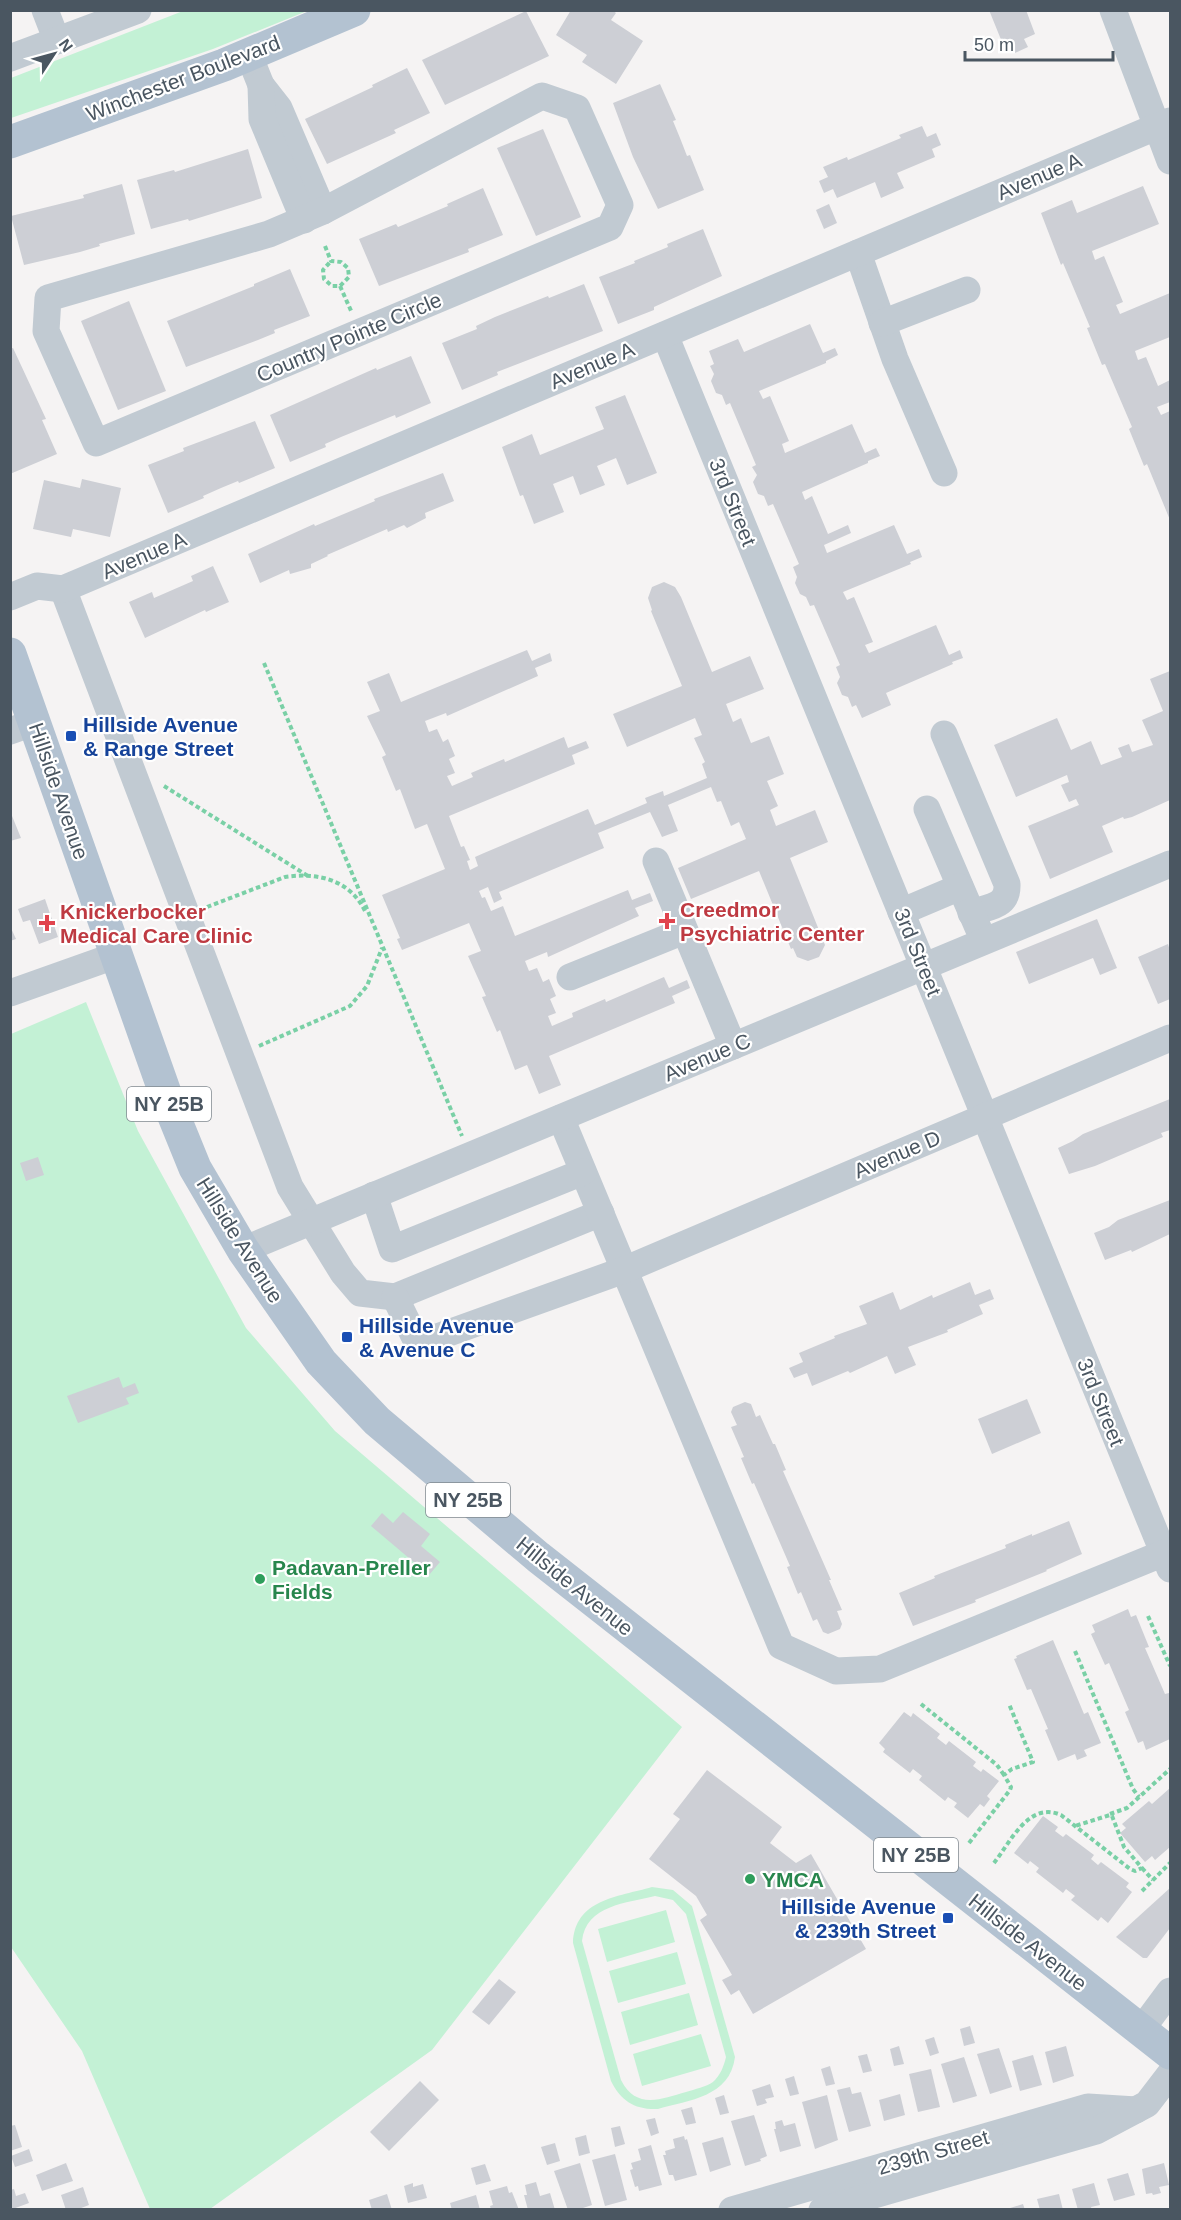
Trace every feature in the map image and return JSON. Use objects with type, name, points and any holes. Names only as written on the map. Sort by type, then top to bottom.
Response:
[{"type":"main road","name":"Winchester Boulevard","points":[[10,142],[249,55],[354,10]]},
{"type":"main road","name":"Hillside Avenue","points":[[13,671],[23,726],[117,955],[182,1138],[195,1168],[243,1250],[321,1362],[377,1422],[538,1557],[1170,2053]]},
{"type":"street","points":[[45,10],[57,41]]},
{"type":"street","points":[[10,58],[138,10]]},
{"type":"street","points":[[1113,10],[1163,124],[1170,161]]},
{"type":"street","points":[[249,55],[261,85],[262,119],[314,215]]},
{"type":"street","name":"Country Pointe Circle","points":[[542,96],[577,108],[620,205],[610,227],[96,443],[46,331],[48,298],[269,234],[314,215],[542,96]]},
{"type":"street","name":"Avenue A","points":[[10,597],[36,586],[63,589],[1163,124]]},
{"type":"street","points":[[858,253],[895,359],[944,473]]},
{"type":"street","points":[[882,323],[967,290]]},
{"type":"street","name":"3rd Street","points":[[664,335],[1167,1561]]},
{"type":"street","points":[[63,589],[290,1187],[343,1274],[360,1293],[395,1298],[601,1213]]},
{"type":"street","points":[[944,734],[1007,884],[1007,896],[1003,902],[971,913]]},
{"type":"street","points":[[927,809],[984,942]]},
{"type":"street","points":[[656,861],[733,1046]]},
{"type":"street","name":"Avenue C","points":[[243,1250],[1170,864]]},
{"type":"street","points":[[901,912],[960,887]]},
{"type":"street","points":[[570,977],[684,931]]},
{"type":"street","points":[[10,993],[117,955]]},
{"type":"street","name":"Avenue D","points":[[395,1298],[418,1344],[624,1270],[1170,1038]]},
{"type":"street","points":[[561,1118],[782,1646],[836,1671],[880,1669],[1167,1561]]},
{"type":"street","points":[[374,1195],[392,1249],[583,1172]]},
{"type":"street","points":[[1141,2030],[1170,1991]]},
{"type":"street","name":"239th Street","points":[[822,2210],[1096,2131],[1147,2104],[1170,2074]]},
{"type":"street","name":"239th Street","points":[[739,2209],[1088,2107],[1136,2110]]},
{"type":"path","points":[[325,246],[332,261]]},
{"type":"path","points":[[332,261],[341,262],[348,268],[348,277],[340,286],[332,286],[324,279],[323,270],[332,261]]},
{"type":"path","points":[[340,286],[353,317]]},
{"type":"path","points":[[264,663],[470,1156]]},
{"type":"path","points":[[130,765],[309,876]]},
{"type":"path","points":[[187,915],[285,877],[309,876],[328,879],[344,885],[359,898],[382,948],[368,986],[350,1006],[240,1054]]},
{"type":"path","points":[[1148,1616],[1170,1666]]},
{"type":"path","points":[[1076,1651],[1133,1789],[1139,1797]]},
{"type":"path","points":[[921,1704],[997,1764],[1011,1787],[969,1843]]},
{"type":"path","points":[[1005,1775],[1012,1769],[1033,1762],[1009,1704]]},
{"type":"path","points":[[1075,1826],[1127,1808],[1170,1769]]},
{"type":"path","points":[[994,1863],[1028,1819],[1040,1812],[1053,1812],[1075,1826],[1130,1869],[1135,1871],[1142,1868]]},
{"type":"path","points":[[1110,1815],[1124,1847],[1153,1880]]},
{"type":"path","points":[[1142,1891],[1170,1863]]},
{"type":"green space","points":[[183,11],[307,11],[213,49],[11,118],[11,78]]},
{"type":"green space","name":"Padavan-Preller Fields","points":[[86,1002],[138,1131],[246,1328],[335,1431],[682,1727],[432,2050],[210,2209],[150,2209],[82,2051],[11,1947],[11,1034]]},
{"type":"green space","points":[[652,1887],[673,1890],[692,1906],[735,2057],[732,2070],[717,2089],[695,2099],[658,2109],[642,2108],[630,2103],[619,2094],[611,2081],[573,1943],[581,1917],[590,1909],[600,1902]],"holes":[[[655,1896],[673,1900],[686,1914],[726,2057],[720,2074],[710,2084],[658,2099],[642,2099],[634,2096],[621,2080],[582,1941],[585,1929],[591,1920],[610,1908]]]},
{"type":"green space","points":[[666,1910],[675,1942],[607,1962],[598,1929]]},
{"type":"green space","points":[[677,1952],[686,1984],[618,2003],[609,1971]]},
{"type":"green space","points":[[689,1993],[698,2025],[630,2045],[621,2012]]},
{"type":"green space","points":[[701,2034],[711,2066],[642,2086],[633,2054]]},
{"type":"building","points":[[571,10],[612,10],[616,13],[611,20],[643,41],[616,84],[582,62],[587,55],[556,35]]},
{"type":"building","points":[[989,10],[1026,10],[1035,34],[1024,39],[1028,47],[1015,53],[1011,44],[1004,47]]},
{"type":"building","points":[[526,11],[549,56],[445,105],[422,60]]},
{"type":"building","points":[[407,68],[430,113],[394,130],[396,133],[327,164],[305,119]]},
{"type":"building","points":[[660,84],[676,120],[673,121],[687,156],[690,155],[704,190],[658,209],[633,157],[613,103]]},
{"type":"building","points":[[922,126],[927,137],[936,133],[941,145],[932,149],[935,157],[897,173],[904,188],[881,198],[875,182],[837,198],[833,189],[824,193],[819,181],[828,177],[823,167],[847,157],[848,160],[901,138],[899,135]]},
{"type":"building","points":[[543,129],[581,217],[536,236],[497,148]]},
{"type":"building","points":[[248,149],[262,198],[189,221],[188,219],[151,229],[137,180],[174,170],[175,172]]},
{"type":"building","points":[[122,184],[135,234],[80,252],[24,265],[11,216],[84,198],[83,195]]},
{"type":"building","points":[[1143,186],[1159,224],[1092,251],[1095,260],[1104,256],[1123,302],[1116,305],[1120,314],[1170,293],[1170,337],[1135,351],[1138,360],[1146,357],[1158,386],[1170,380],[1170,402],[1157,407],[1161,415],[1170,411],[1170,520],[1147,464],[1144,466],[1129,429],[1132,427],[1105,364],[1102,365],[1087,328],[1090,327],[1063,263],[1061,265],[1041,213],[1072,200],[1077,213]]},
{"type":"building","points":[[483,188],[503,235],[468,249],[469,252],[379,286],[359,239],[396,224],[398,227]]},
{"type":"building","points":[[829,204],[837,223],[824,229],[816,210]]},
{"type":"building","points":[[703,229],[722,276],[654,307],[654,310],[618,324],[599,277],[635,263],[634,261],[668,247],[667,244]]},
{"type":"building","points":[[290,269],[310,316],[274,330],[275,333],[258,340],[186,367],[167,321]]},
{"type":"building","points":[[584,284],[603,331],[497,372],[498,375],[462,390],[442,343],[477,329],[476,326],[495,317]]},
{"type":"building","points":[[129,301],[166,391],[118,410],[81,321]]},
{"type":"building","points":[[810,324],[823,353],[835,348],[838,355],[826,363],[759,391],[763,399],[770,396],[789,441],[782,444],[785,453],[852,424],[865,453],[876,448],[880,456],[802,492],[805,500],[812,496],[828,534],[848,525],[851,533],[824,545],[827,553],[894,525],[907,554],[919,549],[922,557],[910,562],[911,564],[843,592],[847,600],[854,597],[873,642],[865,645],[869,653],[936,625],[949,655],[960,650],[963,658],[886,693],[891,705],[862,718],[856,705],[852,707],[848,697],[842,695],[837,683],[840,677],[836,667],[840,665],[814,605],[810,606],[806,597],[800,594],[795,583],[797,577],[793,567],[799,564],[773,504],[768,506],[764,496],[758,494],[753,482],[757,475],[752,467],[756,465],[730,403],[726,405],[722,395],[716,393],[711,381],[714,374],[710,366],[714,364],[709,351],[738,339],[744,352]]},
{"type":"building","points":[[13,348],[46,419],[42,420],[57,454],[10,474],[10,349]]},
{"type":"building","points":[[411,356],[431,403],[341,437],[325,444],[326,447],[290,462],[270,415],[376,368],[377,370]]},
{"type":"building","points":[[625,395],[657,473],[627,485],[616,458],[597,466],[605,485],[580,495],[573,476],[553,484],[564,512],[534,524],[523,495],[520,496],[502,447],[532,434],[540,455],[604,429],[595,407]]},
{"type":"building","points":[[255,421],[275,468],[221,488],[168,513],[148,465],[184,451],[183,448]]},
{"type":"building","points":[[443,473],[454,501],[425,513],[426,518],[407,528],[404,525],[388,532],[387,529],[327,555],[311,564],[311,568],[290,574],[289,570],[260,583],[248,554],[314,524],[315,526],[375,501],[374,499]]},
{"type":"building","points":[[82,479],[121,488],[110,537],[73,529],[71,537],[33,529],[44,480],[80,488]]},
{"type":"building","points":[[213,566],[229,602],[206,612],[205,610],[145,638],[129,602],[152,592],[154,598],[193,581],[191,576]]},
{"type":"building","points":[[664,582],[675,587],[681,597],[712,672],[750,656],[764,689],[726,704],[733,722],[741,718],[751,743],[769,736],[784,774],[767,781],[778,806],[770,810],[776,826],[815,810],[828,842],[790,858],[825,945],[819,957],[808,961],[797,957],[793,948],[791,949],[759,871],[691,899],[678,868],[746,839],[739,822],[731,826],[721,801],[717,802],[711,787],[668,805],[678,831],[662,837],[650,812],[598,833],[604,848],[499,892],[502,899],[494,903],[488,887],[479,891],[482,898],[485,897],[491,911],[503,906],[515,936],[628,890],[632,900],[650,893],[653,901],[635,908],[639,916],[548,957],[547,952],[525,961],[529,971],[537,968],[543,982],[549,979],[556,996],[550,999],[556,1013],[548,1016],[552,1026],[573,1017],[572,1013],[605,999],[606,1002],[664,977],[669,988],[687,980],[690,988],[672,996],[675,1003],[549,1056],[561,1085],[539,1094],[527,1065],[515,1070],[500,1030],[497,1032],[482,997],[486,996],[468,956],[481,951],[469,923],[402,950],[397,939],[400,938],[382,895],[445,869],[427,824],[415,829],[400,789],[396,791],[382,757],[386,755],[367,716],[380,711],[367,682],[389,673],[401,702],[527,650],[532,661],[550,653],[552,661],[535,668],[538,676],[447,716],[446,713],[425,721],[429,732],[437,729],[443,742],[448,739],[455,756],[449,759],[455,773],[447,776],[452,786],[473,777],[471,773],[504,759],[505,762],[564,737],[568,748],[586,741],[589,748],[572,755],[575,764],[449,816],[461,847],[464,846],[470,860],[467,861],[470,870],[478,866],[475,857],[588,809],[595,825],[647,803],[645,798],[663,791],[664,796],[707,778],[702,764],[705,762],[694,738],[702,735],[695,718],[627,747],[613,714],[682,686],[651,611],[648,598],[652,587]]},
{"type":"building","points":[[1170,671],[1170,800],[1132,817],[1124,819],[1123,817],[1102,826],[1113,852],[1050,879],[1028,826],[1079,805],[1076,799],[1069,802],[1061,785],[1069,782],[1067,775],[1016,797],[994,745],[1057,718],[1071,750],[1091,741],[1101,765],[1122,757],[1118,748],[1129,744],[1132,752],[1153,745],[1142,720],[1163,711],[1150,679]]},
{"type":"building","points":[[10,811],[21,838],[10,841]]},
{"type":"building","points":[[45,899],[58,937],[39,944],[30,920],[23,922],[18,909]]},
{"type":"building","points":[[1097,919],[1117,968],[1100,975],[1093,958],[1029,984],[1016,952]]},
{"type":"building","points":[[10,926],[16,939],[10,941]]},
{"type":"building","points":[[1168,944],[1170,999],[1158,1004],[1138,957]]},
{"type":"building","points":[[1170,1099],[1170,1130],[1161,1133],[1163,1137],[1095,1166],[1069,1174],[1058,1148],[1083,1134]]},
{"type":"building","points":[[38,1157],[44,1175],[26,1181],[20,1163]]},
{"type":"building","points":[[1170,1200],[1170,1234],[1132,1252],[1131,1250],[1105,1260],[1094,1233],[1109,1227],[1118,1220]]},
{"type":"building","points":[[970,1282],[975,1295],[990,1289],[994,1299],[979,1305],[983,1314],[947,1330],[948,1332],[908,1347],[916,1365],[895,1374],[887,1356],[850,1373],[848,1371],[812,1386],[807,1373],[794,1378],[789,1368],[803,1362],[799,1353],[835,1338],[834,1336],[867,1324],[859,1306],[893,1292],[900,1310],[932,1295],[933,1298]]},
{"type":"building","points":[[119,1377],[123,1388],[135,1383],[139,1393],[126,1398],[129,1404],[78,1423],[67,1396]]},
{"type":"building","points":[[1027,1399],[1041,1433],[992,1454],[978,1419]]},
{"type":"building","points":[[745,1402],[751,1404],[756,1417],[760,1415],[775,1444],[786,1470],[783,1471],[842,1610],[837,1611],[842,1624],[840,1629],[828,1634],[823,1632],[817,1619],[813,1621],[801,1592],[798,1594],[787,1567],[790,1566],[741,1458],[744,1457],[731,1427],[737,1425],[731,1412],[733,1407]]},
{"type":"building","points":[[403,1512],[430,1534],[421,1546],[440,1562],[429,1575],[371,1526],[382,1513],[393,1523]]},
{"type":"building","points":[[1069,1521],[1082,1554],[975,1600],[976,1602],[913,1626],[899,1593],[935,1578],[934,1576],[1006,1548],[1005,1545]]},
{"type":"building","points":[[1128,1609],[1131,1617],[1136,1615],[1149,1647],[1145,1648],[1165,1694],[1170,1695],[1170,1739],[1146,1750],[1143,1741],[1138,1743],[1125,1712],[1129,1710],[1109,1663],[1105,1665],[1091,1634],[1095,1632],[1092,1625]]},
{"type":"building","points":[[1053,1640],[1084,1714],[1088,1712],[1101,1743],[1084,1750],[1087,1756],[1077,1760],[1075,1754],[1058,1761],[1045,1730],[1048,1729],[1031,1689],[1027,1690],[1014,1659],[1017,1658],[1016,1656]]},
{"type":"building","points":[[904,1712],[911,1717],[913,1713],[940,1734],[937,1738],[946,1745],[949,1741],[976,1762],[973,1766],[981,1772],[983,1769],[999,1781],[987,1796],[990,1799],[984,1807],[980,1804],[968,1818],[954,1807],[957,1803],[948,1797],[945,1801],[919,1780],[922,1776],[913,1769],[910,1773],[883,1752],[885,1749],[879,1743]]},
{"type":"building","name":"YMCA","points":[[707,1770],[782,1827],[770,1843],[796,1863],[811,1854],[866,1949],[753,2014],[739,1990],[731,1995],[722,1980],[732,1975],[700,1920],[707,1915],[696,1896],[649,1859],[680,1819],[673,1814]]},
{"type":"building","points":[[1170,1788],[1170,1847],[1155,1860],[1152,1856],[1145,1862],[1120,1833],[1126,1828],[1122,1824],[1149,1801],[1152,1804]]},
{"type":"building","points":[[1043,1816],[1058,1827],[1055,1831],[1063,1837],[1066,1834],[1094,1855],[1091,1859],[1098,1865],[1101,1862],[1129,1883],[1126,1887],[1132,1892],[1108,1923],[1101,1917],[1098,1921],[1071,1900],[1075,1896],[1066,1889],[1063,1893],[1036,1872],[1039,1868],[1030,1861],[1028,1864],[1014,1853]]},
{"type":"building","points":[[1170,1888],[1170,1928],[1147,1958],[1143,1958],[1116,1937]]},
{"type":"building","points":[[499,1979],[516,1992],[489,2025],[472,2012]]},
{"type":"building","points":[[970,2026],[975,2043],[964,2046],[960,2029]]},
{"type":"building","points":[[934,2037],[939,2053],[930,2056],[925,2040]]},
{"type":"building","points":[[899,2046],[904,2064],[894,2066],[890,2049]]},
{"type":"building","points":[[1066,2046],[1074,2076],[1053,2083],[1045,2052]]},
{"type":"building","points":[[999,2048],[1012,2087],[990,2094],[977,2054]]},
{"type":"building","points":[[867,2054],[872,2071],[863,2073],[858,2056]]},
{"type":"building","points":[[1033,2055],[1042,2085],[1020,2091],[1012,2061]]},
{"type":"building","points":[[964,2057],[977,2096],[953,2103],[941,2064]]},
{"type":"building","points":[[830,2066],[835,2084],[826,2086],[821,2069]]},
{"type":"building","points":[[931,2069],[940,2107],[918,2112],[909,2074]]},
{"type":"building","points":[[794,2076],[799,2094],[790,2096],[785,2079]]},
{"type":"building","points":[[420,2081],[439,2100],[389,2151],[370,2132]]},
{"type":"building","points":[[770,2084],[774,2097],[765,2099],[767,2103],[757,2106],[752,2090]]},
{"type":"building","points":[[850,2087],[852,2094],[861,2092],[871,2126],[849,2132],[837,2090]]},
{"type":"building","points":[[900,2094],[905,2115],[884,2121],[879,2100]]},
{"type":"building","points":[[724,2095],[729,2113],[720,2115],[715,2098]]},
{"type":"building","points":[[827,2095],[838,2140],[815,2149],[802,2102]]},
{"type":"building","points":[[692,2107],[696,2123],[686,2125],[681,2110]]},
{"type":"building","points":[[754,2115],[767,2156],[760,2159],[761,2161],[745,2166],[731,2121]]},
{"type":"building","points":[[655,2118],[659,2133],[651,2136],[646,2120]]},
{"type":"building","points":[[782,2120],[784,2126],[795,2123],[801,2146],[780,2152],[774,2129],[776,2129],[775,2122]]},
{"type":"building","points":[[15,2125],[22,2147],[10,2151],[10,2126]]},
{"type":"building","points":[[620,2126],[625,2144],[615,2147],[611,2128]]},
{"type":"building","points":[[586,2135],[590,2153],[579,2156],[575,2138]]},
{"type":"building","points":[[684,2136],[685,2140],[687,2139],[697,2175],[675,2181],[673,2175],[669,2175],[663,2155],[666,2155],[665,2151],[675,2148],[673,2139]]},
{"type":"building","points":[[723,2137],[731,2165],[710,2172],[702,2143]]},
{"type":"building","points":[[555,2143],[560,2161],[547,2165],[541,2147]]},
{"type":"building","points":[[651,2145],[662,2185],[639,2191],[638,2186],[635,2187],[630,2170],[633,2169],[631,2163],[641,2160],[638,2149]]},
{"type":"building","points":[[29,2149],[33,2161],[15,2167],[11,2156]]},
{"type":"building","points":[[615,2154],[627,2200],[605,2206],[592,2160]]},
{"type":"building","points":[[66,2163],[73,2181],[42,2191],[36,2175]]},
{"type":"building","points":[[580,2163],[592,2205],[577,2210],[568,2210],[554,2171]]},
{"type":"building","points":[[1164,2163],[1169,2185],[1159,2187],[1161,2193],[1146,2194],[1142,2169]]},
{"type":"building","points":[[485,2164],[491,2181],[476,2185],[471,2168]]},
{"type":"building","points":[[1128,2173],[1135,2195],[1114,2201],[1107,2179]]},
{"type":"building","points":[[536,2182],[540,2196],[550,2193],[555,2210],[528,2210],[524,2195],[527,2195],[525,2185]]},
{"type":"building","points":[[413,2183],[413,2187],[423,2184],[427,2198],[408,2203],[404,2186]]},
{"type":"building","points":[[1094,2183],[1100,2205],[1091,2207],[1092,2210],[1078,2210],[1072,2189]]},
{"type":"building","points":[[507,2186],[519,2210],[491,2210],[490,2206],[493,2205],[489,2191]]},
{"type":"building","points":[[83,2187],[89,2205],[76,2210],[66,2210],[61,2195]]},
{"type":"building","points":[[14,2189],[16,2196],[25,2193],[29,2203],[10,2210],[10,2190]]},
{"type":"building","points":[[387,2194],[392,2210],[372,2210],[369,2200]]},
{"type":"building","points":[[1059,2194],[1063,2210],[1040,2210],[1037,2199]]},
{"type":"building","points":[[476,2195],[480,2210],[452,2210],[450,2203]]},
{"type":"building","points":[[1023,2204],[1025,2210],[1007,2210],[1007,2209]]},
{"type":"place","name":"Hillside Avenue & Range Street","points":[[71,736]]},
{"type":"place","name":"Creedmor Psychiatric Center","points":[[667,921]]},
{"type":"place","name":"Knickerbocker Medical Care Clinic","points":[[47,923]]},
{"type":"place","name":"Hillside Avenue & Avenue C","points":[[347,1337]]},
{"type":"place","name":"Padavan-Preller Fields","points":[[260,1579]]},
{"type":"place","name":"YMCA","points":[[750,1879]]},
{"type":"place","name":"Hillside Avenue & 239th Street","points":[[948,1918]]}]
